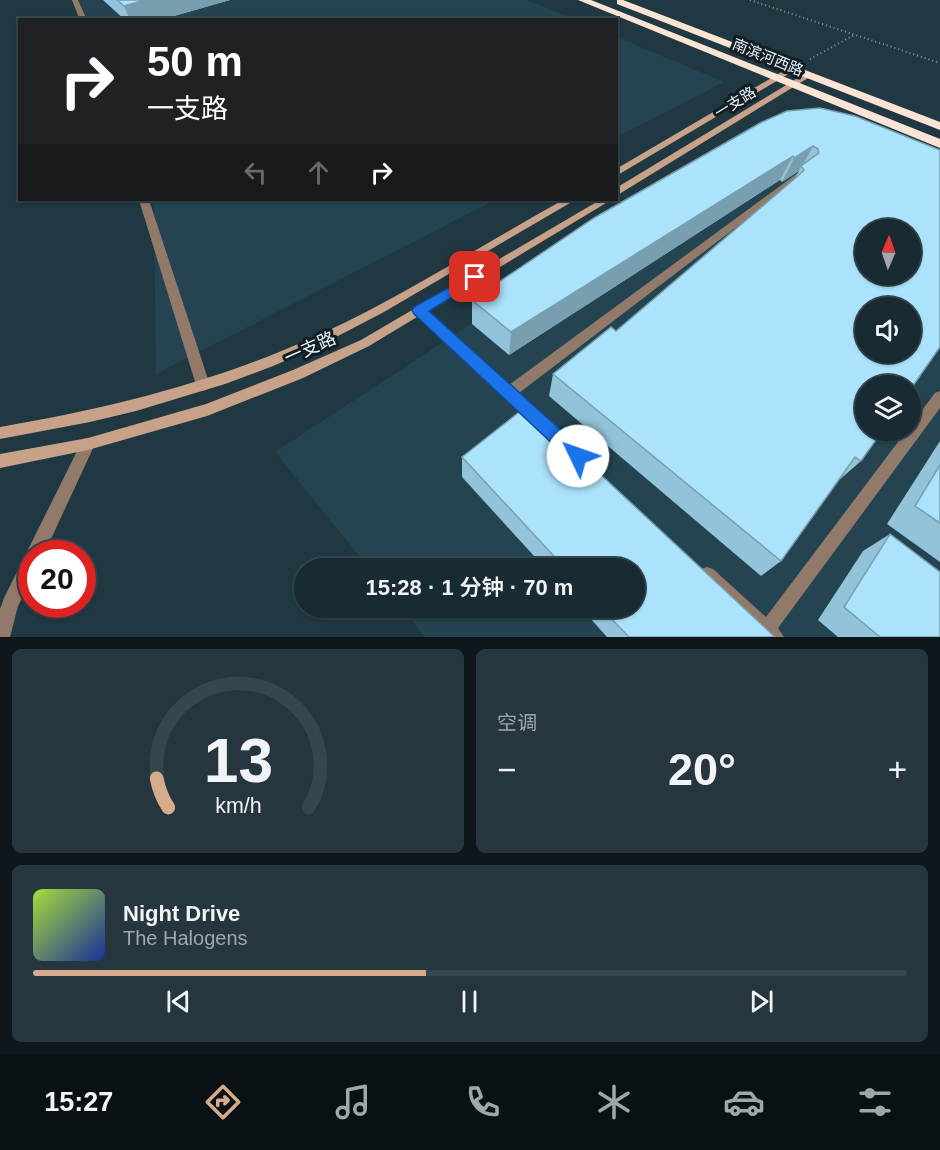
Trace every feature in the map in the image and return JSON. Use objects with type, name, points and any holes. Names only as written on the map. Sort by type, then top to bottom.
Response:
[{"type":"highway","name":"南滨河西路","points":[[583,0],[940,144]]},
{"type":"highway","name":"南滨河西路","points":[[616,0],[940,126]]},
{"type":"street","points":[[75,0],[83,18]]},
{"type":"street","name":"一支路","points":[[618,172],[793,69]]},
{"type":"street","name":"一支路","points":[[618,192],[809,75]]},
{"type":"street","points":[[509,393],[799,175]]},
{"type":"street","points":[[144,201],[203,385]]},
{"type":"street","name":"一支路","points":[[0,433],[92,417],[203,385],[288,353],[351,325],[568,201]]},
{"type":"street","name":"一支路","points":[[0,461],[88,444],[207,410],[298,374],[365,343],[604,201]]},
{"type":"street","points":[[419,310],[544,425]]},
{"type":"street","points":[[698,566],[771,633],[940,397]]},
{"type":"street","points":[[42,540],[88,444]]},
{"type":"street","points":[[1,637],[10,604],[18,588]]},
{"type":"path","points":[[750,0],[940,63]]},
{"type":"path","points":[[793,69],[854,35]]},
{"type":"shaded area","points":[[78,0],[527,0],[572,18],[88,18]]},
{"type":"shaded area","points":[[618,37],[724,82],[618,136]]},
{"type":"shaded area","points":[[791,115],[940,176],[940,637],[425,637],[409,618],[645,618],[645,558],[361,558],[275,452]]},
{"type":"shaded area","points":[[154,201],[493,201],[156,374]]},
{"type":"building","points":[[117,0],[145,0],[124,6]]},
{"type":"building","points":[[820,108],[855,116],[940,150],[940,347],[920,375],[855,375],[855,441],[875,441],[861,461],[855,457],[781,561],[553,374],[611,327],[616,331],[799,175],[804,170],[801,166],[819,153],[818,149],[813,146],[794,158],[793,156],[511,332],[472,300],[594,218],[762,122],[787,111]]},
{"type":"building","points":[[527,406],[775,637],[629,637],[611,618],[645,618],[645,558],[556,558],[462,457]]},
{"type":"building","points":[[940,465],[940,523],[915,506]]},
{"type":"building","points":[[890,534],[940,572],[940,637],[880,637],[844,607]]},
{"type":"route","points":[[475,277],[419,310],[578,456]]}]
